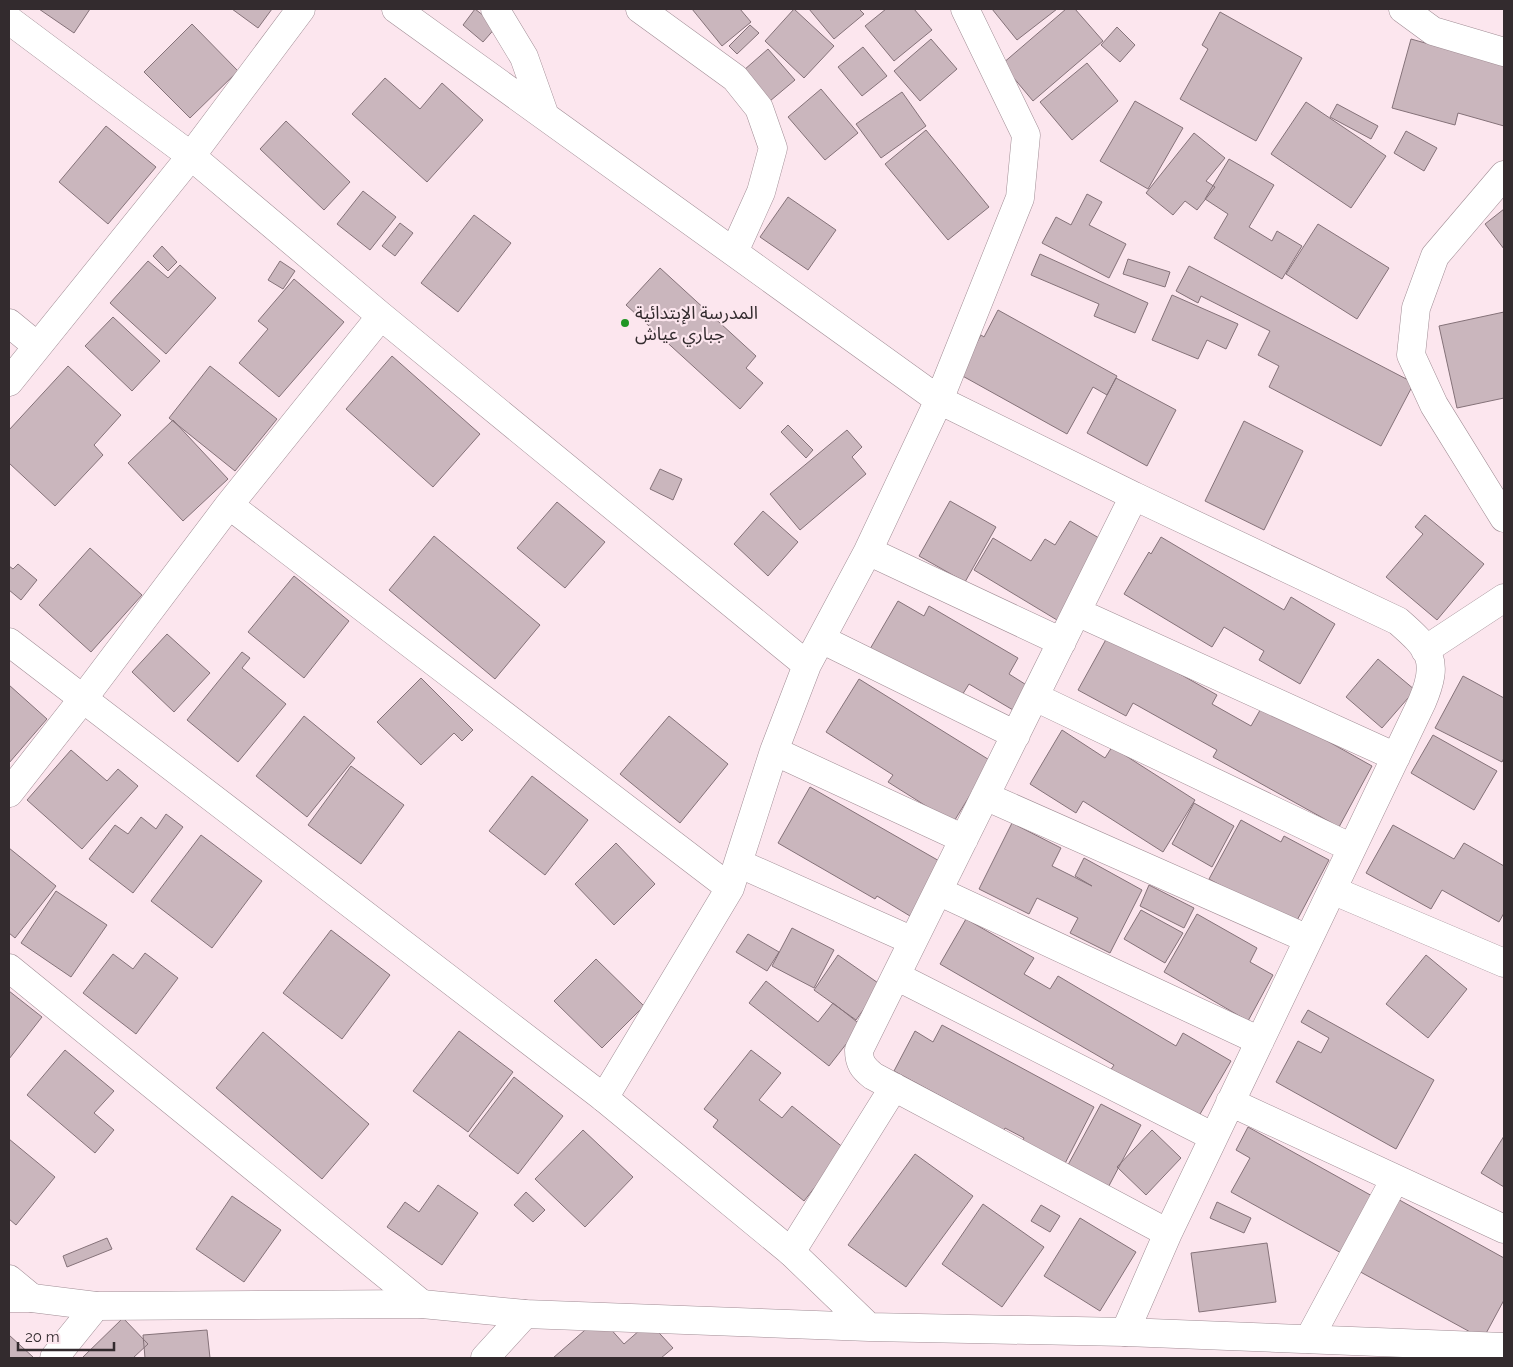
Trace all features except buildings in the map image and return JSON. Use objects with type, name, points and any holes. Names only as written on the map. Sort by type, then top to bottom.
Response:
[{"type":"street","points":[[9,382],[191,156],[301,9]]},
{"type":"street","points":[[396,9],[939,400],[1134,496],[1398,621],[1418,639],[1432,660],[1431,681],[1168,1233],[1126,1332]]},
{"type":"street","points":[[495,9],[524,57],[545,116]]},
{"type":"street","points":[[640,9],[736,78],[759,108],[773,148],[762,192],[734,252]]},
{"type":"street","points":[[604,1098],[734,875],[774,751],[807,665],[868,551],[939,400],[1020,198],[1026,135],[965,9]]},
{"type":"street","points":[[1403,9],[1433,31],[1504,52]]},
{"type":"street","points":[[9,20],[191,156],[381,316],[807,665]]},
{"type":"street","points":[[1504,175],[1435,256],[1416,308],[1411,355],[1434,405],[1504,518]]},
{"type":"street","points":[[9,793],[82,700],[229,505],[381,316]]},
{"type":"street","points":[[9,323],[38,346]]},
{"type":"street","points":[[1134,496],[859,1050],[859,1060],[864,1069],[894,1087],[1168,1233]]},
{"type":"street","points":[[229,505],[734,875],[914,941]]},
{"type":"street","points":[[868,551],[1062,642]]},
{"type":"street","points":[[1425,650],[1504,598]]},
{"type":"street","points":[[1076,612],[1396,757]]},
{"type":"street","points":[[821,639],[1016,735]]},
{"type":"street","points":[[9,642],[82,700],[604,1098],[791,1252],[869,1327]]},
{"type":"street","points":[[1034,697],[1352,848]]},
{"type":"street","points":[[774,751],[964,839]]},
{"type":"street","points":[[985,796],[1308,939]]},
{"type":"street","points":[[1332,890],[1504,963]]},
{"type":"street","points":[[938,891],[1260,1041]]},
{"type":"street","points":[[9,968],[422,1304]]},
{"type":"street","points":[[896,976],[1214,1137]]},
{"type":"street","points":[[791,1252],[894,1087]]},
{"type":"street","points":[[1230,1102],[1504,1229]]},
{"type":"street","points":[[1309,1339],[1396,1179]]},
{"type":"street","points":[[9,1278],[20,1298],[96,1306],[422,1304],[525,1314],[869,1327],[1126,1332],[1504,1347]]},
{"type":"street","points":[[54,1358],[96,1306]]},
{"type":"street","points":[[485,1358],[525,1314]]},
{"type":"place","name":"المدرسة الإبتدائية جباري عياش","points":[[625,323]]}]
